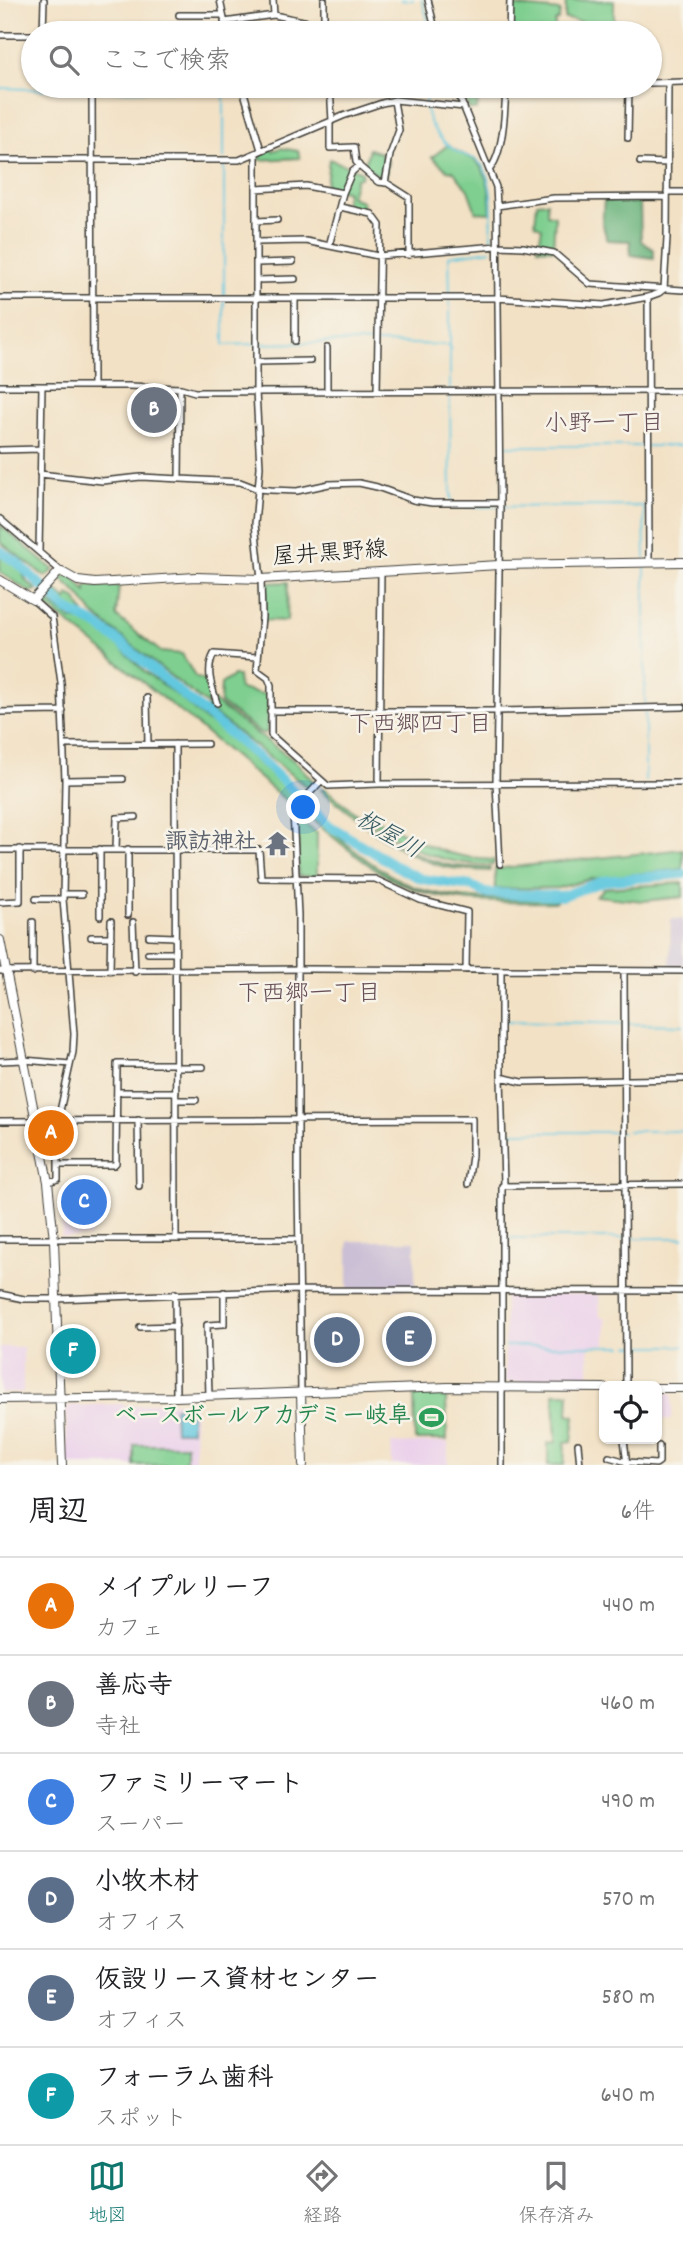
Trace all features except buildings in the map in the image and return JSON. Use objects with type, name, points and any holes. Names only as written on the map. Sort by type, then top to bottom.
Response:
[{"type":"street","points":[[43,21],[44,0]]},
{"type":"street","points":[[220,0],[224,21]]},
{"type":"street","points":[[273,0],[274,15]]},
{"type":"street","points":[[323,21],[324,0]]},
{"type":"street","points":[[428,0],[433,21]]},
{"type":"street","points":[[509,21],[510,0]]},
{"type":"street","points":[[179,15],[223,15]]},
{"type":"street","points":[[231,21],[274,15],[299,21]]},
{"type":"street","points":[[0,35],[21,35]]},
{"type":"street","points":[[662,83],[683,82]]},
{"type":"street","points":[[0,298],[498,298],[604,305],[648,297],[664,289],[668,83]]},
{"type":"street","points":[[92,98],[93,386]]},
{"type":"street","points":[[245,98],[258,152],[256,524],[261,617],[257,670],[268,678],[271,685],[271,734],[320,783],[328,786],[683,783]]},
{"type":"street","points":[[330,98],[330,148],[354,147],[359,166],[378,182],[386,183],[409,197],[409,255]]},
{"type":"street","points":[[460,98],[496,187],[497,206],[500,503],[496,783],[500,864]]},
{"type":"street","points":[[489,170],[494,164],[501,138],[505,98]]},
{"type":"street","points":[[628,138],[629,98]]},
{"type":"street","points":[[0,160],[239,160],[363,108],[394,101],[464,107]]},
{"type":"street","points":[[386,183],[390,155],[399,130],[394,101]]},
{"type":"street","points":[[640,162],[667,163]]},
{"type":"street","points":[[330,246],[343,193],[352,173],[359,166]]},
{"type":"street","points":[[256,189],[306,187],[343,193]]},
{"type":"street","points":[[497,206],[554,198],[667,195],[683,192]]},
{"type":"street","points":[[340,207],[372,214],[380,225],[377,391]]},
{"type":"street","points":[[256,220],[276,220]]},
{"type":"street","points":[[257,242],[306,241],[378,256],[497,246],[523,247],[554,253],[590,284],[683,290]]},
{"type":"street","points":[[257,263],[293,262]]},
{"type":"street","points":[[257,279],[295,279]]},
{"type":"street","points":[[648,297],[649,562]]},
{"type":"street","points":[[295,298],[295,341]]},
{"type":"street","points":[[327,348],[327,391]]},
{"type":"street","points":[[257,362],[310,361]]},
{"type":"street","points":[[0,386],[180,388],[194,392],[683,391]]},
{"type":"street","points":[[39,551],[42,386]]},
{"type":"street","points":[[179,478],[180,388]]},
{"type":"street","points":[[0,450],[40,449]]},
{"type":"street","points":[[40,474],[102,481],[141,477],[240,482],[258,489],[297,491],[329,484],[359,483],[413,500],[432,503],[500,503]]},
{"type":"street","points":[[0,519],[39,551],[60,573],[34,600]]},
{"type":"street","name":"屋井黒野線","points":[[60,573],[78,581],[95,583],[195,577],[261,579],[499,565],[683,562]]},
{"type":"street","points":[[379,784],[381,571]]},
{"type":"street","points":[[0,580],[34,600],[51,617],[63,711],[63,897],[74,1034],[71,1064],[58,1120],[58,1179],[48,1182]]},
{"type":"street","points":[[216,703],[210,679],[210,663],[214,654],[257,657]]},
{"type":"street","points":[[147,698],[148,744]]},
{"type":"street","points":[[270,711],[498,711],[683,707]]},
{"type":"street","points":[[0,712],[63,711]]},
{"type":"street","points":[[175,744],[176,1239]]},
{"type":"street","points":[[64,745],[208,744]]},
{"type":"street","points":[[65,780],[123,779]]},
{"type":"street","points":[[303,1465],[298,1239],[298,970],[293,811],[320,783]]},
{"type":"street","points":[[116,849],[117,818],[136,817]]},
{"type":"street","points":[[0,902],[20,901],[20,849]]},
{"type":"street","points":[[100,849],[100,916]]},
{"type":"street","points":[[128,849],[128,915]]},
{"type":"street","points":[[0,850],[259,850],[261,878],[376,879],[420,900],[467,912],[466,970]]},
{"type":"street","points":[[36,899],[82,894]]},
{"type":"street","points":[[110,971],[111,921]]},
{"type":"street","points":[[33,922],[33,972]]},
{"type":"street","points":[[133,922],[135,972]]},
{"type":"street","points":[[149,936],[175,937]]},
{"type":"street","points":[[91,937],[111,937]]},
{"type":"street","points":[[0,940],[3,971],[48,1182],[54,1240],[62,1465]]},
{"type":"street","points":[[148,953],[175,953]]},
{"type":"street","points":[[3,971],[683,971]]},
{"type":"street","points":[[501,971],[504,1175],[502,1465]]},
{"type":"street","points":[[624,972],[626,1381]]},
{"type":"street","points":[[0,1061],[71,1064]]},
{"type":"street","points":[[58,1165],[116,1163],[117,1064],[203,1067]]},
{"type":"street","points":[[501,1077],[522,1082],[683,1079]]},
{"type":"street","points":[[117,1092],[176,1091]]},
{"type":"street","points":[[177,1100],[196,1100]]},
{"type":"street","points":[[0,1121],[472,1119],[473,1142],[468,1184]]},
{"type":"street","points":[[138,1120],[139,1186]]},
{"type":"street","points":[[502,1186],[683,1184]]},
{"type":"street","points":[[0,1239],[298,1239]]},
{"type":"street","points":[[0,1294],[24,1299],[56,1299],[299,1290],[683,1291]]},
{"type":"street","points":[[209,1396],[207,1325],[224,1325],[224,1292]]},
{"type":"street","points":[[176,1293],[176,1397]]},
{"type":"street","points":[[140,1327],[176,1326]]},
{"type":"street","points":[[0,1399],[176,1397],[448,1387],[599,1388]]},
{"type":"street","points":[[662,1388],[683,1388]]},
{"type":"street","points":[[578,1444],[580,1465]]},
{"type":"street","points":[[625,1444],[627,1464]]},
{"type":"street","points":[[608,1457],[627,1464],[658,1464],[659,1446]]},
{"type":"shaded area","points":[[671,919],[683,919],[683,969],[670,969]]},
{"type":"shaded area","points":[[90,1191],[90,1237],[62,1237],[61,1192]]},
{"type":"shaded area","points":[[348,1241],[415,1241],[415,1289],[348,1289]]},
{"type":"shaded area","points":[[599,1294],[600,1317],[606,1318],[606,1344],[589,1345],[589,1382],[505,1382],[505,1298],[508,1295]]},
{"type":"shaded area","points":[[0,1347],[23,1347],[23,1392],[0,1393]]},
{"type":"shaded area","points":[[662,1394],[672,1394],[672,1420],[662,1419]]},
{"type":"shaded area","points":[[194,1402],[195,1465],[67,1465],[66,1408],[69,1406]]},
{"type":"shaded area","points":[[448,1442],[448,1465],[392,1465],[391,1444]]},
{"type":"green space","points":[[566,0],[614,1],[614,21],[565,19]]},
{"type":"green space","points":[[513,6],[560,11],[556,21],[512,21]]},
{"type":"green space","points":[[465,98],[478,98],[477,110],[469,109]]},
{"type":"green space","points":[[448,145],[473,159],[483,170],[488,183],[491,213],[476,212],[468,190],[453,171],[447,170],[432,157]]},
{"type":"green space","points":[[272,148],[273,151],[281,148],[298,151],[300,158],[259,160],[262,152]]},
{"type":"green space","points":[[369,149],[381,153],[383,159],[388,161],[385,180],[364,166]]},
{"type":"green space","points":[[329,159],[362,172],[361,178],[356,178],[351,197],[362,201],[363,210],[344,206],[347,192],[326,185]]},
{"type":"green space","points":[[604,200],[640,201],[641,241],[654,250],[654,258],[631,255],[630,241],[607,240],[602,222]]},
{"type":"green space","points":[[547,202],[547,214],[555,216],[553,249],[538,248],[542,228],[535,224],[537,203]]},
{"type":"green space","points":[[0,525],[54,570],[46,577],[0,542]]},
{"type":"green space","points":[[0,553],[19,564],[26,581],[37,590],[30,592],[0,572]]},
{"type":"green space","points":[[58,576],[72,576],[86,592],[86,586],[119,586],[116,616],[161,652],[182,654],[195,677],[208,682],[211,696],[207,705],[93,614],[80,596]]},
{"type":"green space","points":[[288,582],[287,621],[264,620],[265,583]]},
{"type":"green space","points":[[50,585],[67,600],[68,595],[75,598],[84,613],[81,617],[62,604]]},
{"type":"green space","points":[[41,596],[71,619],[100,627],[144,671],[206,721],[218,727],[293,794],[294,802],[289,803],[192,721],[39,600]]},
{"type":"green space","points":[[233,676],[238,676],[239,689],[268,695],[267,733],[261,733],[220,703],[221,684]]},
{"type":"green space","points":[[213,701],[297,763],[314,782],[308,788],[207,708]]},
{"type":"green space","points":[[324,788],[379,832],[409,850],[447,865],[490,868],[490,871],[441,866],[392,844],[321,790]]},
{"type":"green space","points":[[304,806],[361,856],[411,885],[459,897],[556,899],[556,902],[477,901],[419,891],[389,878],[362,860],[300,810]]},
{"type":"green space","points":[[374,818],[431,847],[460,856],[494,860],[493,865],[459,862],[429,854],[386,832],[372,822]]},
{"type":"green space","points":[[298,820],[317,833],[317,876],[298,876]]},
{"type":"green space","points":[[683,849],[683,869],[591,879],[558,888],[495,889],[495,869]]},
{"type":"green space","points":[[683,883],[683,897],[643,901],[596,896],[604,888]]},
{"type":"green space","points":[[554,1393],[569,1393],[568,1414],[575,1416],[572,1441],[565,1442],[564,1465],[548,1465],[548,1443],[556,1442]]},
{"type":"green space","name":"ベースボールアカデミー岐阜","points":[[446,1394],[447,1440],[415,1440],[414,1395]]},
{"type":"green space","points":[[134,1445],[186,1445],[186,1463],[192,1465],[134,1465]]},
{"type":"water","points":[[174,1407],[191,1407],[191,1431],[175,1431]]},
{"type":"waterway","points":[[401,0],[413,0]]},
{"type":"waterway","points":[[422,0],[428,21]]},
{"type":"waterway","points":[[0,88],[21,89]]},
{"type":"waterway","points":[[224,98],[224,158]]},
{"type":"waterway","points":[[425,98],[427,114],[435,131],[448,145],[475,159],[484,168],[491,196],[491,244]]},
{"type":"waterway","points":[[224,163],[224,345],[254,344]]},
{"type":"waterway","points":[[450,295],[449,256],[491,250]]},
{"type":"waterway","points":[[450,301],[450,344]]},
{"type":"waterway","points":[[259,344],[345,342],[450,345],[450,390]]},
{"type":"waterway","points":[[450,395],[453,507],[644,506],[645,558]]},
{"type":"waterway","points":[[503,446],[683,446]]},
{"type":"waterway","name":"板屋川","points":[[0,551],[19,564],[66,609],[95,624],[121,643],[261,760],[330,826],[422,879],[471,886],[485,893],[562,896],[604,881],[683,874]]},
{"type":"waterway","points":[[645,566],[645,781]]},
{"type":"waterway","points":[[504,1021],[683,1025]]},
{"type":"waterway","points":[[628,1131],[683,1131]]},
{"type":"waterway","points":[[506,1132],[623,1132]]},
{"type":"waterway","points":[[505,1238],[683,1238]]},
{"type":"waterway","points":[[505,1346],[623,1346]]},
{"type":"waterway","points":[[629,1346],[683,1346]]},
{"type":"place","name":"善応寺","points":[[154,410]]},
{"type":"place","name":"諏訪神社","points":[[277,843]]},
{"type":"place","name":"メイプルリーフ","points":[[51,1133]]},
{"type":"place","name":"ファミリーマート","points":[[84,1202]]},
{"type":"place","name":"仮設リース資材センター","points":[[409,1339]]},
{"type":"place","name":"小牧木材","points":[[337,1340]]},
{"type":"place","name":"フォーラム歯科","points":[[73,1351]]},
{"type":"place","name":"ベースボールアカデミー岐阜","points":[[431,1417]]},
{"type":"district","name":"小野一丁目","points":[[604,425]]},
{"type":"district","name":"下西郷四丁目","points":[[420,726]]},
{"type":"district","name":"下西郷一丁目","points":[[309,995]]}]
